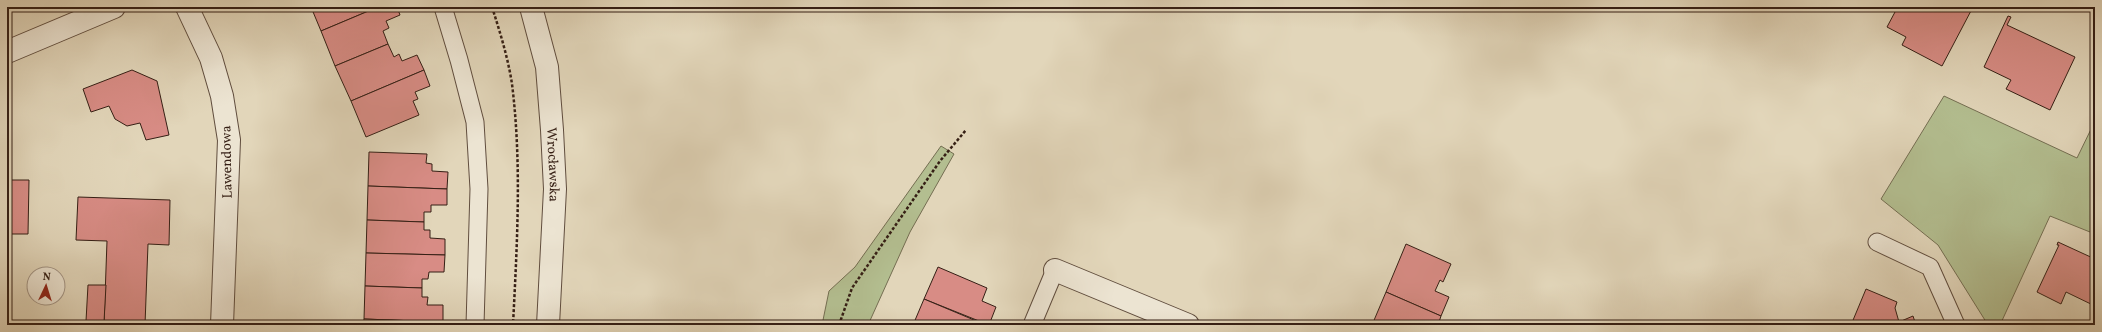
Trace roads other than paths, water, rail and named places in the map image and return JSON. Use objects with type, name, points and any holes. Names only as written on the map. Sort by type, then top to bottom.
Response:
[{"type":"street","points":[[7,52],[114,7]]},
{"type":"street","name":"Lawendowa","points":[[187,7],[211,58],[222,96],[229,140],[222,325]]},
{"type":"street","name":"Wrocławska","points":[[531,7],[547,67],[552,130],[555,189],[548,325]]},
{"type":"street","points":[[1055,270],[1188,325]]},
{"type":"lane","points":[[443,7],[459,60],[475,122],[479,189],[475,325]]},
{"type":"lane","points":[[1877,242],[1930,267],[1956,325]]},
{"type":"lane","points":[[1032,325],[1055,270]]}]
